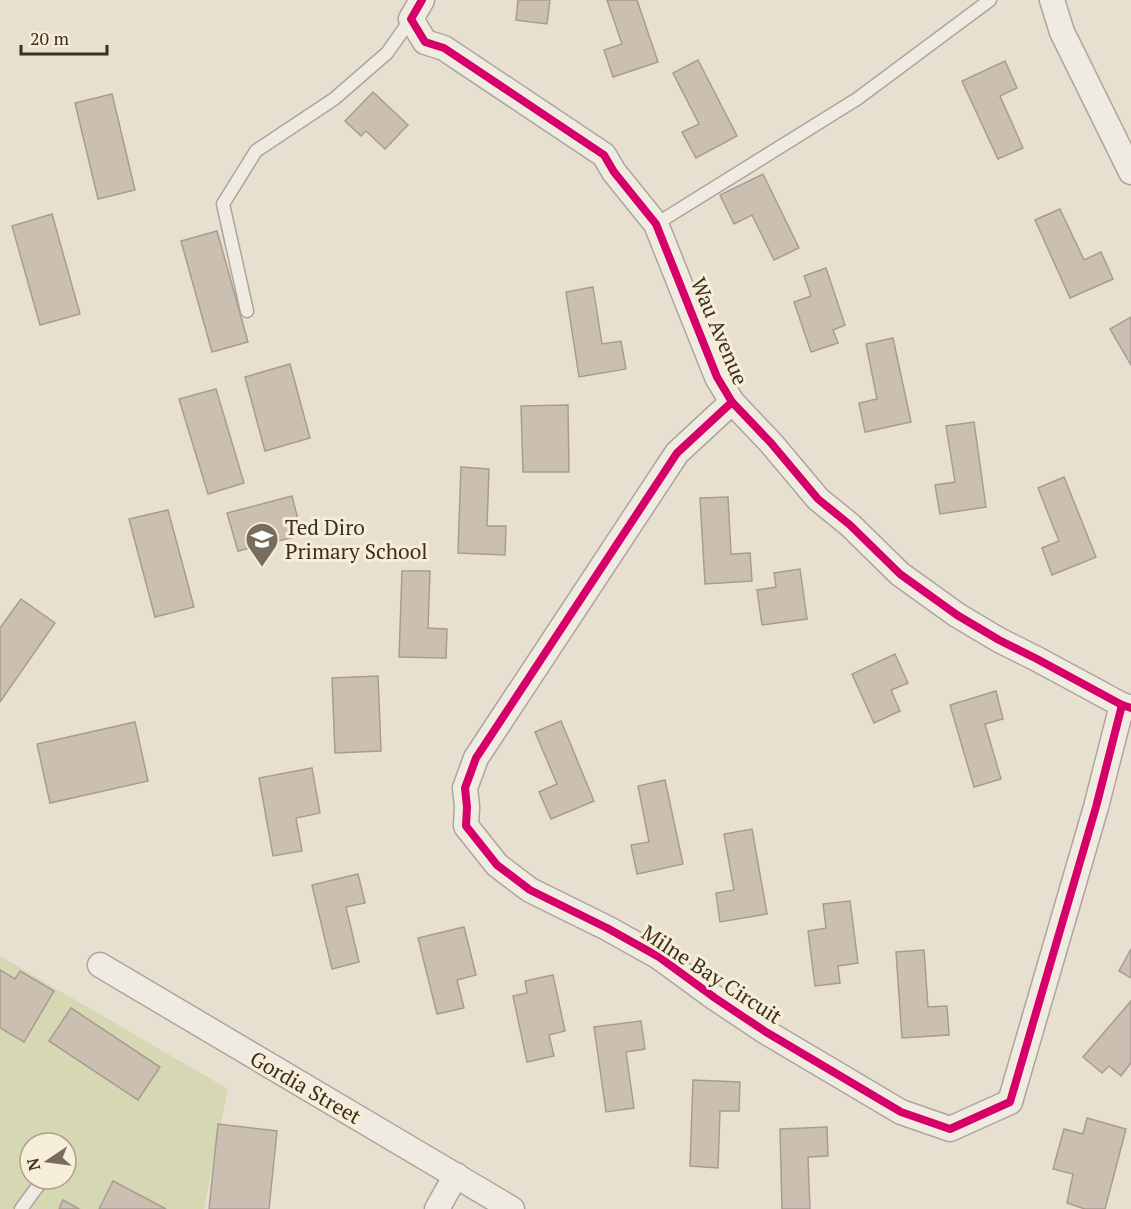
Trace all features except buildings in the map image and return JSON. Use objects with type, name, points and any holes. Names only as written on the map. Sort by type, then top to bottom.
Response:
[{"type":"street","points":[[1052,0],[1062,32],[1131,172]]},
{"type":"street","name":"Wau Avenue","points":[[416,9],[425,42],[444,48],[604,155],[614,172],[656,224],[717,377],[732,402],[771,443],[818,499],[850,525],[900,574],[957,615],[999,640],[1126,706]]},
{"type":"street","name":"Milne Bay Circuit","points":[[732,402],[677,453],[476,758],[465,788],[466,825],[505,872],[530,890],[659,957],[766,1032],[902,1112],[950,1129],[1010,1102],[1126,706]]},
{"type":"street","name":"Gordia Street","points":[[100,966],[512,1209]]},
{"type":"street","points":[[437,1209],[456,1175]]},
{"type":"lane","points":[[656,224],[857,99],[990,0]]},
{"type":"lane","points":[[248,311],[223,204],[256,151],[334,99],[387,53],[416,9]]},
{"type":"lane","points":[[21,1209],[34,1191]]},
{"type":"green space","points":[[0,956],[228,1089],[204,1209],[0,1209]]},
{"type":"cycle path","points":[[422,0],[411,19],[425,42],[444,48],[604,155],[614,172],[656,224],[717,377],[732,402],[771,443],[818,499],[850,525],[900,574],[957,615],[999,640],[1131,708]]},
{"type":"cycle path","points":[[732,402],[677,453],[476,758],[465,788],[466,826],[497,865],[530,890],[659,957],[766,1032],[901,1112],[950,1129],[1010,1102],[1096,807],[1122,705]]},
{"type":"place","name":"Ted Diro Primary School","points":[[262,568]]}]
